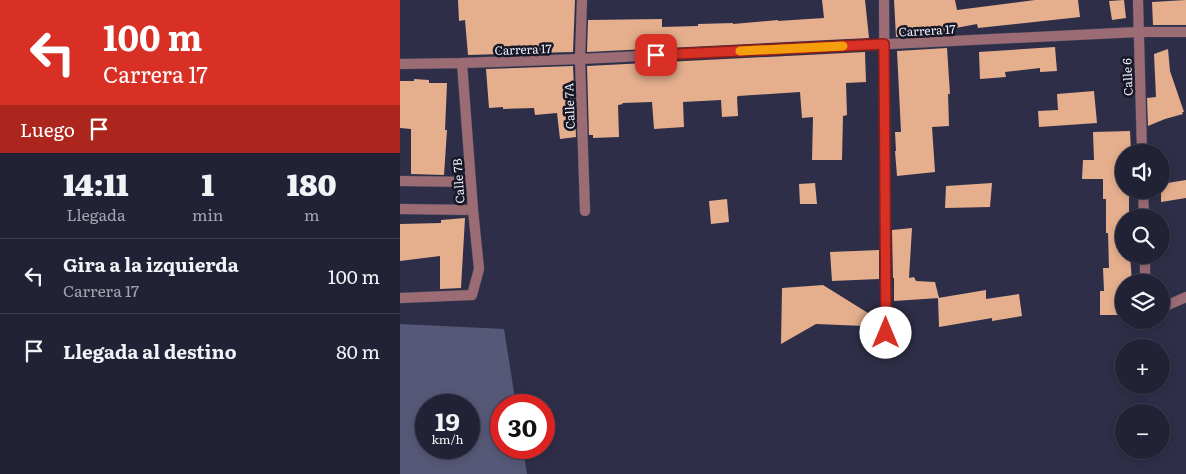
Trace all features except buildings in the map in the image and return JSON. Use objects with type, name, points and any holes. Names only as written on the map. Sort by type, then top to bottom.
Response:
[{"type":"street","name":"Calle 7A","points":[[582,0],[580,59],[585,210]]},
{"type":"street","points":[[884,0],[886,333]]},
{"type":"street","name":"Calle 6","points":[[1138,0],[1142,144]]},
{"type":"street","name":"Carrera 17","points":[[400,64],[580,59],[1138,32],[1186,32]]},
{"type":"street","name":"Calle 7B","points":[[400,298],[472,295],[479,269],[462,63]]},
{"type":"street","points":[[400,181],[471,182]]},
{"type":"street","points":[[400,209],[473,210]]},
{"type":"street","points":[[1170,304],[1186,296]]},
{"type":"shaded area","points":[[400,324],[504,329],[514,394],[490,394],[490,459],[525,459],[527,474],[400,474]]},
{"type":"slow traffic","points":[[740,51],[843,46]]},
{"type":"route","points":[[656,55],[884,44],[886,333]]}]
